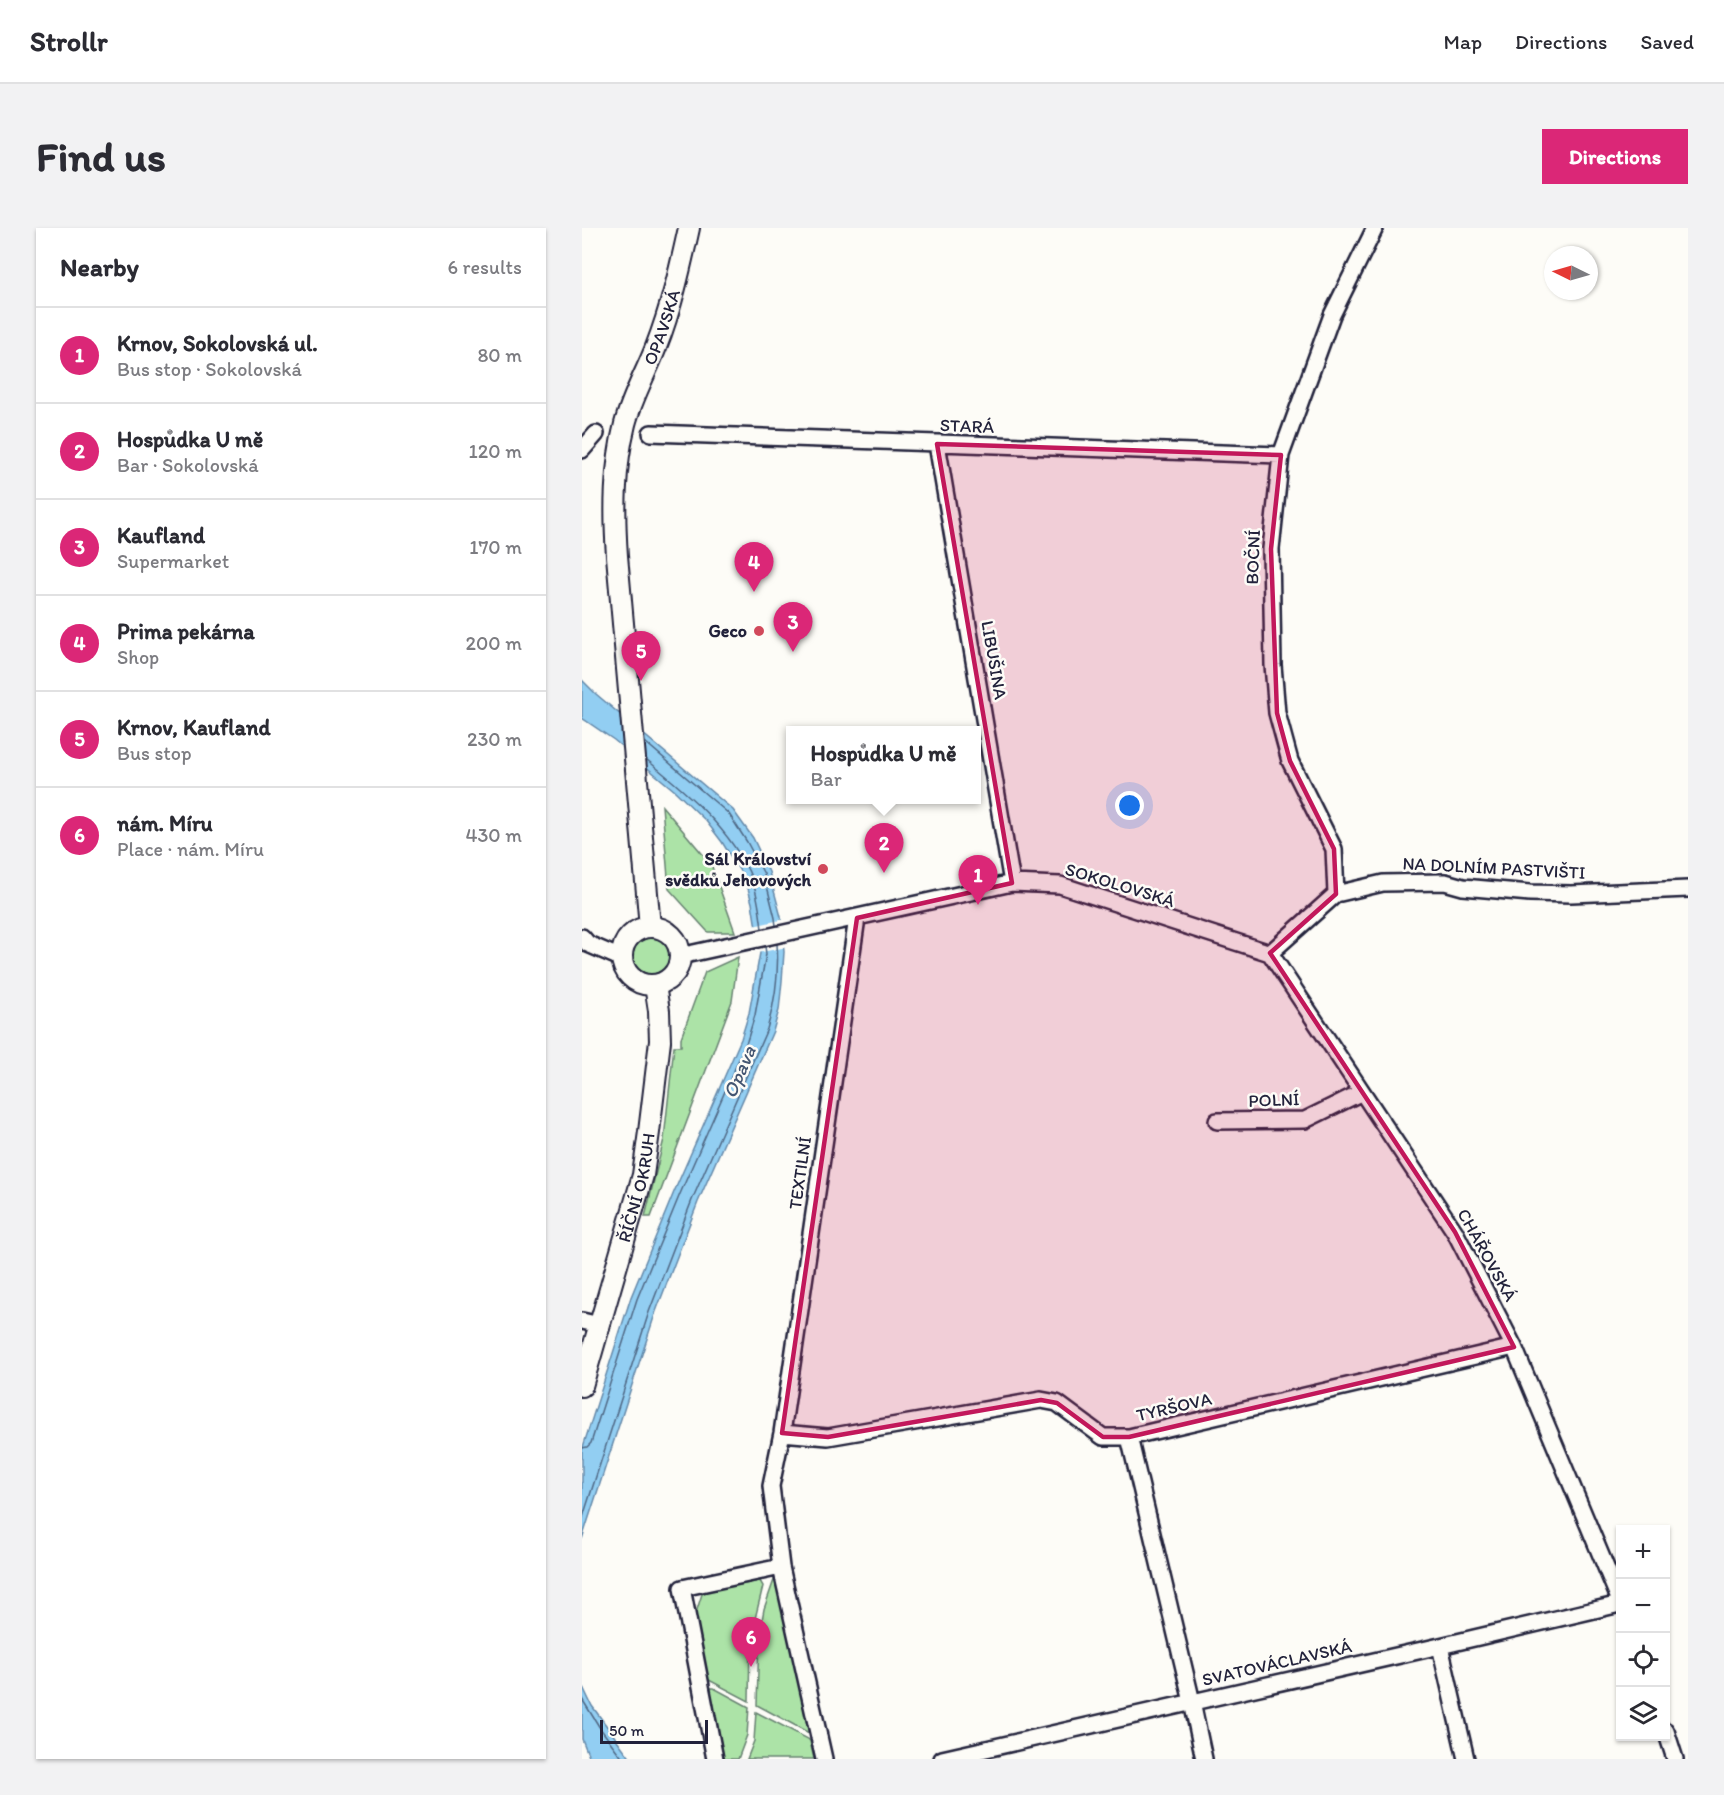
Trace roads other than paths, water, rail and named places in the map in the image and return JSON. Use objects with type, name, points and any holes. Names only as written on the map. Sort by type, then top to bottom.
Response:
[{"type":"main road","name":"OPAVSKÁ","points":[[650,927],[615,512],[616,482],[625,425],[672,302],[689,228]]},
{"type":"main road","points":[[650,927],[668,932],[679,946],[680,956],[676,972],[670,978],[655,984],[646,984],[637,981],[625,968],[623,950],[633,934],[640,929],[650,927]]},
{"type":"main road","name":"ŘÍČNÍ OKRUH","points":[[582,1386],[591,1323],[643,1175],[660,1041],[655,984]]},
{"type":"street","name":"BOČNÍ","points":[[1336,894],[1334,849],[1290,761],[1277,713],[1273,665],[1271,549],[1281,456],[1332,315],[1374,228]]},
{"type":"street","name":"STARÁ","points":[[651,433],[1281,456]]},
{"type":"street","points":[[582,450],[596,434]]},
{"type":"street","name":"LIBUŠINA","points":[[937,444],[1012,883]]},
{"type":"street","name":"NA DOLNÍM PASTVIŠTI","points":[[1336,894],[1383,883],[1445,882],[1463,887],[1530,893],[1571,894],[1688,889]]},
{"type":"street","name":"SOKOLOVSKÁ","points":[[680,956],[1012,883],[1060,885],[1270,953]]},
{"type":"street","points":[[1270,953],[1336,894]]},
{"type":"street","name":"TEXTILNÍ","points":[[824,1759],[781,1567],[771,1486],[782,1433],[857,918]]},
{"type":"street","points":[[582,937],[588,944],[623,959]]},
{"type":"street","name":"CHÁŘOVSKÁ","points":[[1270,953],[1455,1232],[1514,1347],[1616,1592]]},
{"type":"street","name":"POLNÍ","points":[[1217,1121],[1305,1120],[1362,1092]]},
{"type":"street","name":"TYRŠOVA","points":[[1204,1759],[1129,1437],[1514,1347]]},
{"type":"street","points":[[782,1433],[828,1437],[1041,1400],[1057,1403],[1103,1437],[1129,1437]]},
{"type":"street","points":[[715,1759],[682,1588],[781,1567]]},
{"type":"street","name":"SVATOVÁCLAVSKÁ","points":[[942,1759],[1440,1646],[1616,1603]]},
{"type":"street","points":[[1440,1646],[1466,1759]]},
{"type":"street","points":[[1669,1741],[1675,1759]]},
{"type":"water","name":"Opava","points":[[582,680],[733,810],[753,838],[769,872],[781,917],[784,952],[779,1010],[773,1031],[698,1202],[655,1314],[582,1539],[582,1450],[631,1297],[741,1039],[749,1013],[760,953],[746,881],[722,842],[706,821],[675,791],[614,740],[582,718]]},
{"type":"water","points":[[582,1685],[592,1706],[631,1759],[590,1759],[582,1739]]},
{"type":"place","name":"Prima pekárna","points":[[754,592]]},
{"type":"place","name":"Geco","points":[[759,631]]},
{"type":"place","name":"Kaufland","points":[[793,652]]},
{"type":"place","name":"Krnov, Kaufland","points":[[641,681]]},
{"type":"place","name":"Sál Království svědků Jehovových","points":[[823,869]]},
{"type":"place","name":"Hospůdka U mě","points":[[884,873]]},
{"type":"place","name":"Krnov, Sokolovská ul.","points":[[978,905]]},
{"type":"place","name":"nám. Míru","points":[[751,1667]]}]
